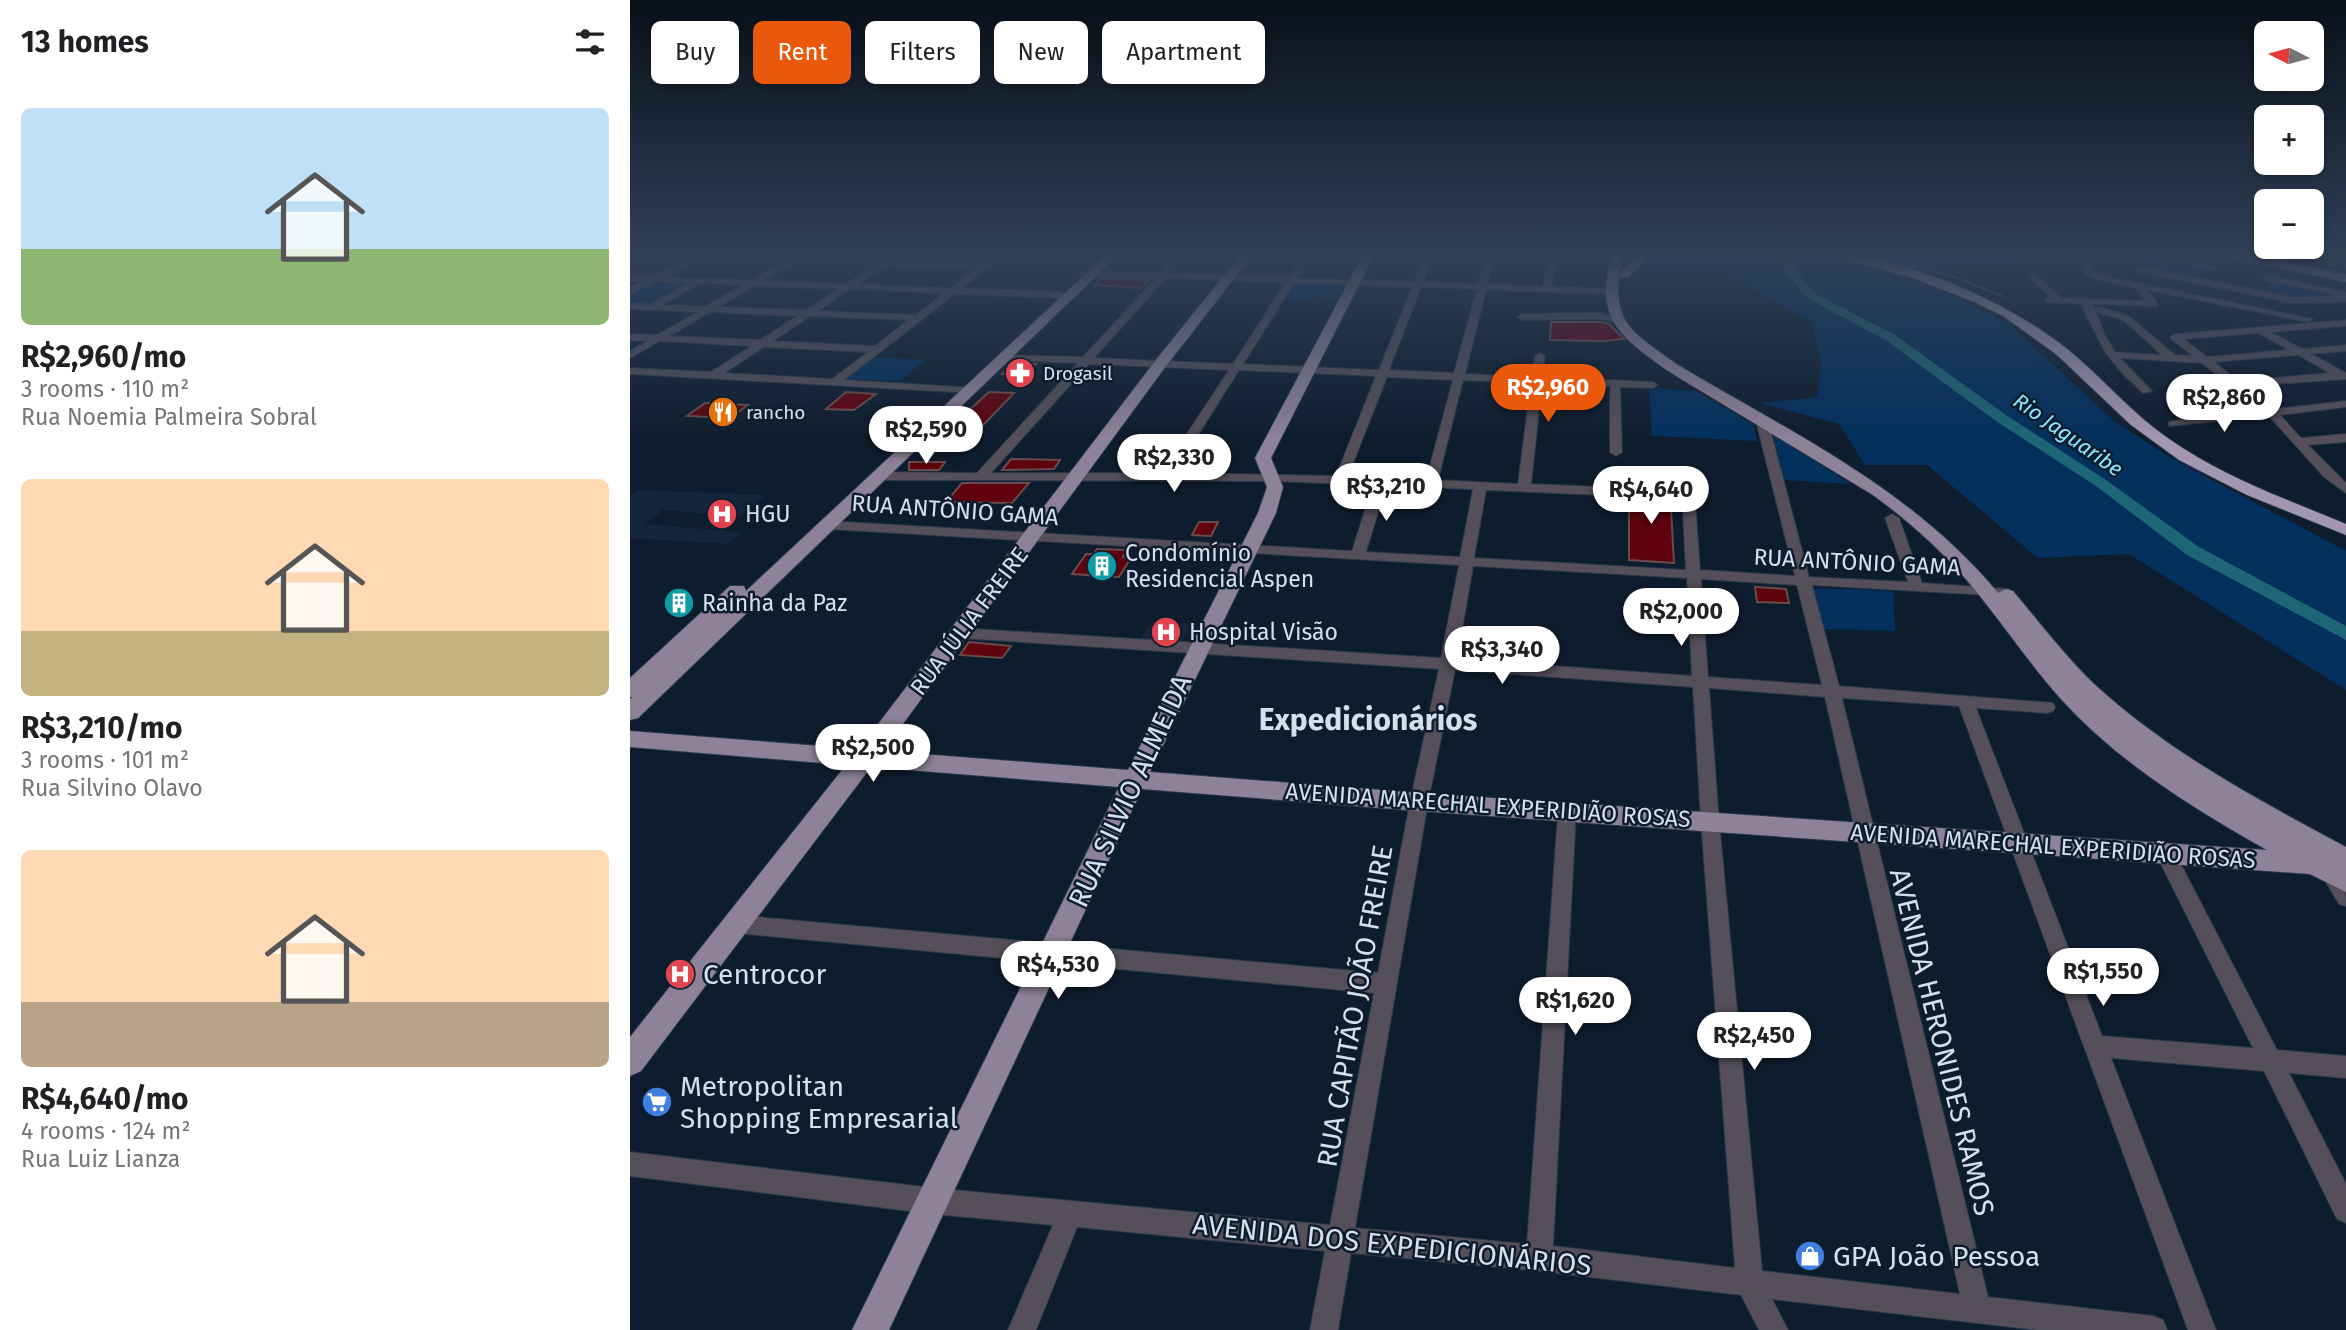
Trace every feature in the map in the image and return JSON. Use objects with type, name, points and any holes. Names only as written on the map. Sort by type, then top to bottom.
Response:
[{"type":"highway","points":[[2009,315],[2061,350],[2166,444],[2225,477],[2346,530]]},
{"type":"highway","points":[[2019,315],[2066,348],[2178,445],[2232,475],[2346,522]]},
{"type":"main road","points":[[630,712],[879,476],[1039,315]]},
{"type":"main road","points":[[630,690],[777,552],[1005,357],[1046,315]]},
{"type":"main road","name":"RUA JÚLIA FREIRE","points":[[630,1061],[866,756],[1199,315]]},
{"type":"main road","points":[[1273,477],[1264,458],[1336,315]]},
{"type":"main road","points":[[1628,315],[1653,343],[1681,363],[1896,490],[1952,535],[2070,695],[2139,756],[2223,802],[2335,871]]},
{"type":"main road","points":[[1611,316],[1655,355],[1879,491],[1908,513],[1995,592]]},
{"type":"main road","name":"RUA SILVIO ALMEIDA","points":[[870,1330],[1273,498],[1273,477]]},
{"type":"main road","name":"AVENIDA MARECHAL EXPERIDIÃO ROSAS","points":[[630,739],[1419,802],[2166,855],[2335,871]]},
{"type":"main road","points":[[2223,802],[2346,859]]},
{"type":"street","points":[[630,355],[698,315]]},
{"type":"street","points":[[714,375],[806,315]]},
{"type":"street","points":[[838,315],[919,318]]},
{"type":"street","points":[[836,381],[923,315]]},
{"type":"street","points":[[981,476],[1127,315]]},
{"type":"street","points":[[1165,477],[1268,315]]},
{"type":"street","points":[[1341,479],[1405,315]]},
{"type":"street","points":[[1431,484],[1475,315]]},
{"type":"street","points":[[2092,315],[2113,355],[2129,375],[2147,391]]},
{"type":"street","points":[[2121,315],[2172,358]]},
{"type":"street","points":[[2267,315],[2285,327]]},
{"type":"street","points":[[2288,315],[2341,323]]},
{"type":"street","points":[[1522,317],[1611,316]]},
{"type":"street","points":[[2341,323],[2175,337],[2270,411],[2328,474],[2346,489]]},
{"type":"street","points":[[2260,330],[2344,376]]},
{"type":"street","points":[[630,337],[878,349]]},
{"type":"street","points":[[2113,355],[2205,360],[2346,348]]},
{"type":"street","points":[[1524,488],[1540,356]]},
{"type":"street","points":[[1005,357],[1653,385]]},
{"type":"street","points":[[630,371],[965,390]]},
{"type":"street","points":[[2236,384],[2344,376]]},
{"type":"street","points":[[1615,384],[1616,452]]},
{"type":"street","points":[[2173,424],[2346,404]]},
{"type":"street","name":"AVENIDA HERONIDES RAMOS","points":[[1762,421],[1832,692],[1977,1308]]},
{"type":"street","points":[[2298,442],[2346,438]]},
{"type":"street","points":[[1251,477],[1264,458]]},
{"type":"street","points":[[1688,473],[1710,821],[1750,1283],[1774,1330]]},
{"type":"street","points":[[2328,474],[2346,473]]},
{"type":"street","points":[[879,476],[1273,477],[1602,491]]},
{"type":"street","points":[[1358,555],[1381,481]]},
{"type":"street","name":"RUA CAPITÃO JOÃO FREIRE","points":[[1324,1330],[1419,802],[1448,664],[1480,486]]},
{"type":"street","points":[[1892,518],[1917,587]]},
{"type":"street","name":"RUA ANTÔNIO GAMA","points":[[826,525],[1140,548],[1248,548],[1995,592]]},
{"type":"street","points":[[959,633],[1448,664],[2047,707]]},
{"type":"street","points":[[1965,701],[2202,1330]]},
{"type":"street","points":[[1539,1258],[1567,813]]},
{"type":"street","points":[[2166,855],[2346,1210]]},
{"type":"street","points":[[2335,871],[2346,898]]},
{"type":"street","points":[[735,924],[1387,984]]},
{"type":"street","points":[[2094,1046],[2346,1067]]},
{"type":"street","name":"AVENIDA DOS EXPEDICIONÁRIOS","points":[[630,1164],[933,1200],[1539,1258],[2153,1330]]},
{"type":"street","points":[[1022,1330],[1070,1214]]},
{"type":"shaded area","points":[[1800,315],[1993,315],[2005,321],[2114,421],[2171,458],[2346,551],[2346,690],[2129,554],[2038,558],[1927,465],[1865,465],[1839,424],[1760,403],[1818,397],[1821,362],[1812,322]]},
{"type":"shaded area","points":[[875,357],[925,360],[900,381],[845,379]]},
{"type":"shaded area","points":[[1649,388],[1696,391],[1754,425],[1757,441],[1652,436]]},
{"type":"shaded area","points":[[1773,435],[1851,484],[1784,480]]},
{"type":"shaded area","name":"HGU","points":[[638,490],[765,495],[739,517],[663,510],[644,524],[741,532],[728,544],[630,538],[630,496]]},
{"type":"shaded area","points":[[1812,588],[1893,591],[1895,631],[1821,629]]},
{"type":"shaded area","name":"Hospital Visão","points":[[1152,621],[1191,624],[1181,643],[1140,640]]},
{"type":"building","points":[[1551,322],[1601,322],[1609,324],[1624,339],[1550,340]]},
{"type":"building","points":[[1013,363],[1036,364],[1025,375],[1002,374]]},
{"type":"building","points":[[846,392],[876,394],[854,410],[826,409]]},
{"type":"building","points":[[989,392],[1014,393],[965,444],[930,442],[939,433],[944,433]]},
{"type":"building","name":"rancho","points":[[705,403],[748,405],[730,418],[687,416]]},
{"type":"building","points":[[1011,459],[1060,460],[1054,469],[1002,470]]},
{"type":"building","points":[[909,462],[945,462],[939,470],[909,470]]},
{"type":"building","points":[[962,483],[1029,483],[1012,503],[946,502]]},
{"type":"building","points":[[1629,489],[1670,491],[1674,563],[1629,560]]},
{"type":"building","points":[[1199,522],[1218,522],[1211,536],[1192,535]]},
{"type":"building","name":"Condomínio Residencial Aspen","points":[[1097,549],[1127,550],[1123,557],[1131,558],[1119,577],[1072,574],[1086,554],[1093,554]]},
{"type":"building","points":[[1755,587],[1786,589],[1789,603],[1757,602]]},
{"type":"building","points":[[969,642],[1011,646],[1002,658],[960,655]]},
{"type":"waterway","name":"Rio Jaguaribe","points":[[1848,315],[1891,338],[2001,418],[2101,483],[2193,551],[2346,634]]},
{"type":"place","name":"Drogasil","points":[[1020,373]]},
{"type":"place","name":"rancho","points":[[723,412]]},
{"type":"place","name":"HGU","points":[[722,514]]},
{"type":"place","name":"Condomínio Residencial Aspen","points":[[1102,566]]},
{"type":"place","name":"Rainha da Paz","points":[[679,603]]},
{"type":"place","name":"Hospital Visão","points":[[1166,632]]},
{"type":"place","name":"Centrocor","points":[[680,974]]},
{"type":"place","name":"Metropolitan Shopping Empresarial","points":[[657,1102]]},
{"type":"place","name":"GPA João Pessoa","points":[[1810,1256]]},
{"type":"district","name":"Expedicionários","points":[[1368,720]]}]
